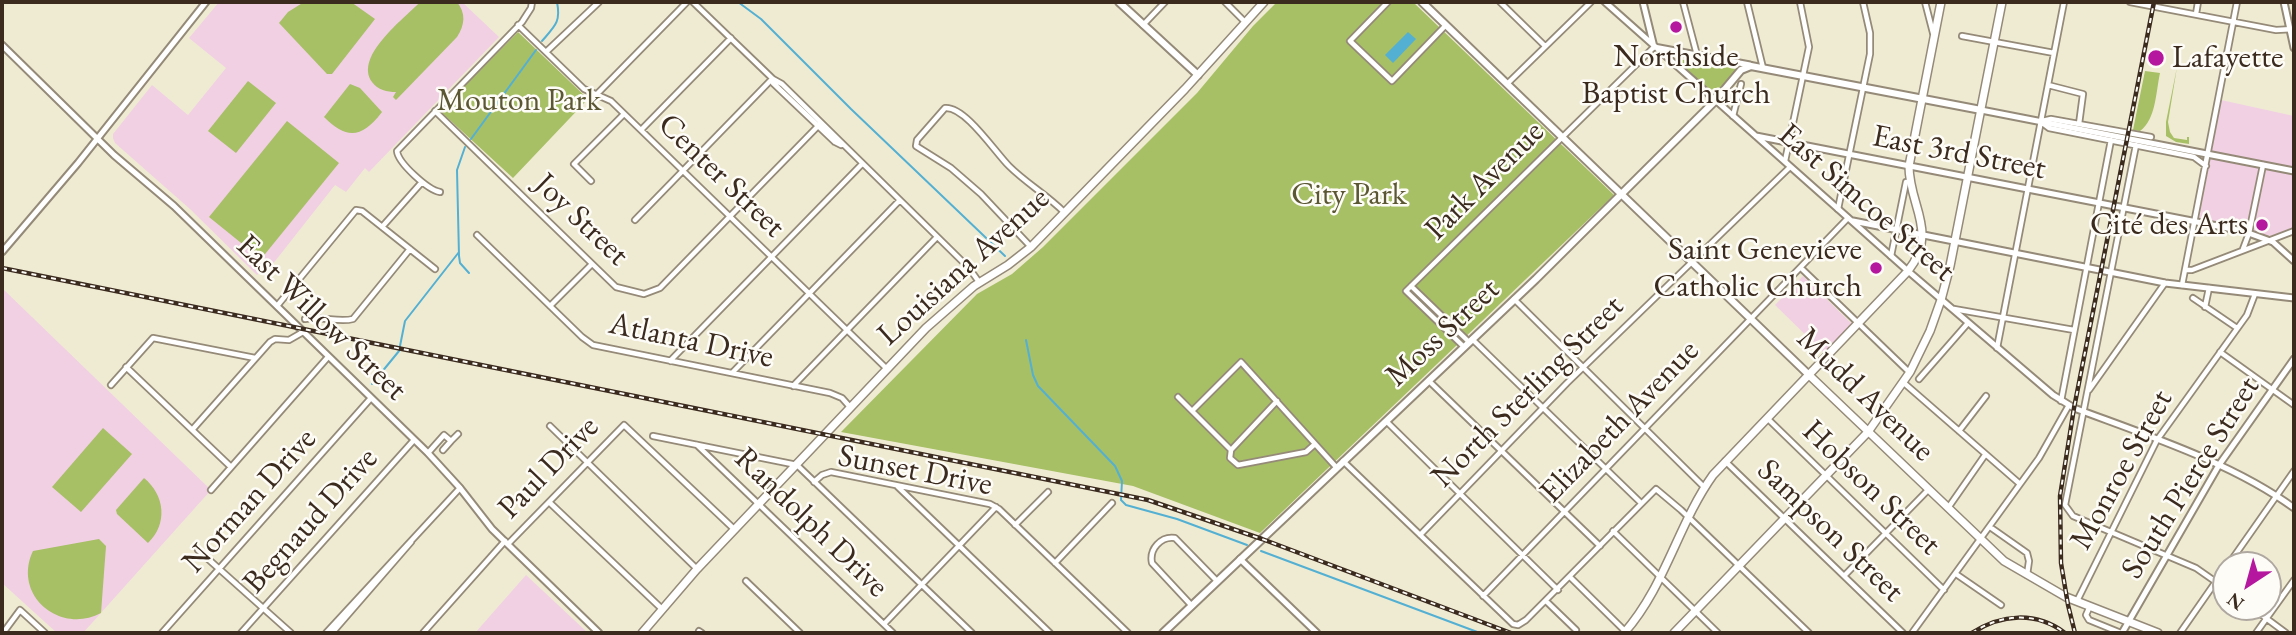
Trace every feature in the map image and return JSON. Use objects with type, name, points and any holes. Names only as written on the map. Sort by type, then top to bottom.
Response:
[{"type":"main road","points":[[1119,2],[1198,75]]},
{"type":"main road","name":"Louisiana Avenue","points":[[642,633],[697,569],[887,369],[950,306],[979,282],[1031,247],[1198,75],[1264,2]]},
{"type":"main road","name":"Mudd Avenue","points":[[1422,2],[2004,561],[2026,576],[2077,601],[2158,633]]},
{"type":"main road","points":[[1626,633],[1660,577],[1704,487],[1725,461],[1908,271],[1917,258],[1923,235],[1922,220],[1910,182],[1909,166],[1941,2]]},
{"type":"main road","points":[[1674,633],[1868,432],[1910,372],[1927,338],[1941,300],[2002,2]]},
{"type":"main road","points":[[1751,66],[1981,110]]},
{"type":"main road","name":"Moss Street","points":[[1164,633],[1621,195],[1716,102],[1741,70],[1751,66]]},
{"type":"street","points":[[2,252],[98,139],[206,2]]},
{"type":"street","points":[[440,192],[432,191],[400,160],[397,153],[399,148],[519,25],[531,8],[531,2]]},
{"type":"street","points":[[547,51],[599,2]]},
{"type":"street","points":[[597,94],[687,2]]},
{"type":"street","points":[[694,2],[772,79],[782,84],[979,282]]},
{"type":"street","points":[[1143,25],[1165,2]]},
{"type":"street","points":[[1224,2],[1245,22]]},
{"type":"street","points":[[1388,2],[1350,41],[1392,81],[1446,25]]},
{"type":"street","points":[[1500,2],[1545,46]]},
{"type":"street","points":[[1506,84],[1591,2]]},
{"type":"street","name":"East Simcoe Street","points":[[1605,2],[1849,220],[2061,401],[2219,465],[2277,495],[2294,508]]},
{"type":"street","points":[[1643,2],[1654,47],[1751,66]]},
{"type":"street","points":[[1683,2],[1697,55]]},
{"type":"street","points":[[1747,2],[1763,68]]},
{"type":"street","points":[[1787,164],[1809,40],[1800,2]]},
{"type":"street","points":[[1838,209],[1871,46],[1863,2]]},
{"type":"street","points":[[1925,2],[1934,37]]},
{"type":"street","points":[[1997,348],[2064,2]]},
{"type":"street","points":[[2130,2],[2276,30],[2292,30]]},
{"type":"street","points":[[2196,14],[2198,2]]},
{"type":"street","points":[[2182,285],[2237,2]]},
{"type":"street","points":[[2284,2],[2294,48]]},
{"type":"street","name":"Center Street","points":[[519,25],[584,89],[606,97],[887,369]]},
{"type":"street","points":[[1962,36],[2054,53]]},
{"type":"street","points":[[641,130],[731,38]]},
{"type":"street","name":"East Willow Street","points":[[2,45],[98,139],[174,206],[428,453],[482,517],[599,633]]},
{"type":"street","name":"Park Avenue","points":[[1468,343],[1411,286],[1654,47]]},
{"type":"street","points":[[635,220],[772,79]]},
{"type":"street","points":[[1733,117],[1741,84]]},
{"type":"street","points":[[2048,85],[2083,94],[2079,124]]},
{"type":"street","points":[[1031,247],[981,194],[951,168],[916,146],[917,139],[947,107],[952,108],[977,129],[1009,165],[1065,212]]},
{"type":"street","points":[[1981,110],[2294,171]]},
{"type":"street","name":"Joy Street","points":[[435,111],[618,288],[644,294],[653,292],[819,124]]},
{"type":"street","points":[[591,181],[574,164],[624,114]]},
{"type":"street","points":[[2041,121],[2051,119],[2151,137]]},
{"type":"street","points":[[2041,121],[2049,128],[2194,157],[2206,166]]},
{"type":"street","name":"East 3rd Street","points":[[1755,136],[2195,222],[2269,240]]},
{"type":"street","points":[[2061,401],[2111,140]]},
{"type":"street","points":[[2136,145],[2082,411],[2065,500],[2066,509],[2073,516],[2196,568],[2212,578]]},
{"type":"street","points":[[670,361],[862,164]]},
{"type":"street","name":"North Sterling Street","points":[[1420,535],[1583,367],[1787,164]]},
{"type":"street","points":[[2243,250],[2263,165]]},
{"type":"street","points":[[382,227],[422,182]]},
{"type":"street","points":[[1891,256],[1906,182]]},
{"type":"street","points":[[732,373],[899,201]]},
{"type":"street","points":[[277,306],[356,210],[362,211],[435,270]]},
{"type":"street","points":[[1849,220],[2182,285],[2294,298]]},
{"type":"street","name":"Elizabeth Avenue","points":[[1483,596],[1849,220]]},
{"type":"street","points":[[2185,270],[2192,270],[2294,230]]},
{"type":"street","name":"Atlanta Drive","points":[[477,235],[590,343],[835,395],[850,407]]},
{"type":"street","points":[[793,386],[937,237]]},
{"type":"street","points":[[2269,240],[2294,261]]},
{"type":"street","points":[[305,319],[353,319],[410,249]]},
{"type":"street","points":[[550,306],[592,264]]},
{"type":"street","points":[[1801,268],[1910,372]]},
{"type":"street","points":[[2086,394],[2165,282]]},
{"type":"street","points":[[2205,307],[2209,288]]},
{"type":"street","name":"Monroe Street","points":[[2077,601],[2157,440],[2250,310],[2255,294]]},
{"type":"street","points":[[2193,298],[2237,328]]},
{"type":"street","points":[[1514,299],[1704,487]]},
{"type":"street","points":[[1952,309],[2074,330]]},
{"type":"street","points":[[1919,379],[1968,323]]},
{"type":"street","points":[[192,430],[272,340],[289,340],[303,332]]},
{"type":"street","points":[[111,385],[151,340],[156,338],[255,358]]},
{"type":"street","points":[[1468,343],[1543,408],[1640,503]]},
{"type":"street","points":[[2220,352],[2294,405]]},
{"type":"street","points":[[211,490],[328,357]]},
{"type":"street","name":"South Pierce Street","points":[[2121,633],[2219,465],[2294,359]]},
{"type":"street","points":[[1192,411],[1241,362],[1336,467]]},
{"type":"street","points":[[126,367],[230,467]]},
{"type":"street","points":[[1428,381],[1600,546]]},
{"type":"street","points":[[1903,383],[2020,484]]},
{"type":"street","points":[[1959,431],[1986,396]]},
{"type":"street","points":[[1178,397],[1231,450]]},
{"type":"street","name":"Norman Drive","points":[[162,633],[372,398]]},
{"type":"street","points":[[1277,401],[1231,450],[1230,458],[1238,465],[1306,452],[1315,444]]},
{"type":"street","points":[[1912,633],[2020,484],[2048,443],[2069,405]]},
{"type":"street","name":"Hobson Street","points":[[1767,418],[1944,590]]},
{"type":"street","points":[[1385,421],[1558,590]]},
{"type":"street","name":"Paul Drive","points":[[423,633],[507,543],[624,425],[735,530]]},
{"type":"street","points":[[550,426],[697,569]]},
{"type":"street","points":[[443,450],[458,434]]},
{"type":"street","points":[[428,453],[444,435],[451,441]]},
{"type":"street","name":"Sunset Drive","points":[[653,436],[797,465]]},
{"type":"street","name":"Begnaud Drive","points":[[241,633],[414,440]]},
{"type":"street","name":"Randolph Drive","points":[[697,445],[893,633]]},
{"type":"street","points":[[1947,509],[1985,455]]},
{"type":"street","points":[[1343,461],[1509,621],[1518,625],[1558,590],[1640,503],[1657,489],[1808,633]]},
{"type":"street","name":"Sampson Street","points":[[1725,461],[1903,633]]},
{"type":"street","points":[[797,465],[972,633]]},
{"type":"street","points":[[2238,551],[2294,471]]},
{"type":"street","name":"Sunset Drive","points":[[814,482],[831,472],[996,507],[1128,633]]},
{"type":"street","points":[[895,484],[1050,633]]},
{"type":"street","points":[[326,633],[460,488]]},
{"type":"street","points":[[1844,576],[1928,490]]},
{"type":"street","points":[[1015,525],[1048,492]]},
{"type":"street","points":[[549,502],[662,610]]},
{"type":"street","points":[[1055,563],[1112,503]]},
{"type":"street","points":[[884,624],[996,507]]},
{"type":"street","points":[[1989,527],[2026,551],[2029,561],[2026,576]]},
{"type":"street","points":[[1614,531],[1718,633]]},
{"type":"street","points":[[1192,606],[1152,563],[1154,548],[1165,538],[1175,538],[1217,581]]},
{"type":"street","points":[[332,633],[412,541]]},
{"type":"street","points":[[198,550],[291,633]]},
{"type":"street","points":[[1240,559],[1317,633]]},
{"type":"street","name":"Hobson Street","points":[[1956,573],[2001,605]]},
{"type":"street","points":[[1570,577],[1626,633]]},
{"type":"street","points":[[2282,597],[2294,580]]},
{"type":"street","points":[[746,582],[800,633]]},
{"type":"street","points":[[2180,633],[2212,587]]},
{"type":"street","points":[[1546,601],[1576,630]]},
{"type":"street","points":[[2090,606],[2086,615],[2089,620],[2121,633]]},
{"type":"street","points":[[3,633],[20,610],[45,633]]},
{"type":"street","points":[[2270,621],[2286,633]]},
{"type":"shaded area","points":[[219,2],[462,2],[499,37],[369,172],[365,168],[346,192],[335,185],[272,265],[268,262],[257,275],[190,209],[115,143],[113,138],[113,134],[152,85],[188,115],[226,68],[189,38]]},
{"type":"shaded area","points":[[2221,100],[2294,116],[2294,227],[2271,236],[2199,219]]},
{"type":"shaded area","points":[[1803,276],[1852,324],[1824,353],[1775,305]]},
{"type":"shaded area","points":[[2,288],[211,490],[83,633],[57,633],[2,583]]},
{"type":"shaded area","points":[[526,575],[588,633],[475,633]]},
{"type":"green space","points":[[304,2],[351,2],[375,19],[332,74],[327,74],[279,23],[288,12]]},
{"type":"green space","points":[[420,2],[457,2],[462,10],[463,24],[457,37],[396,100],[393,97],[396,92],[383,90],[372,82],[368,72],[370,61],[383,39]]},
{"type":"green space","name":"City Park","points":[[1277,2],[1413,2],[1614,195],[1260,533],[1133,486],[841,432],[977,294],[1012,274],[1043,247],[1197,93],[1253,26]]},
{"type":"green space","name":"Mouton Park","points":[[518,32],[588,99],[513,178],[440,111]]},
{"type":"green space","points":[[1672,58],[1737,69],[1715,98]]},
{"type":"green space","points":[[2177,67],[2168,122],[2174,138],[2187,140],[2189,137],[2189,144],[2176,142],[2166,136],[2166,122]]},
{"type":"green space","points":[[2145,71],[2160,73],[2154,105],[2145,126],[2140,131],[2133,130]]},
{"type":"green space","points":[[248,81],[276,103],[236,153],[208,131]]},
{"type":"green space","points":[[350,84],[360,88],[382,112],[368,127],[354,133],[340,130],[324,117]]},
{"type":"green space","points":[[287,121],[339,163],[261,259],[209,217]]},
{"type":"green space","points":[[103,428],[132,454],[81,512],[52,487]]},
{"type":"green space","points":[[144,478],[156,493],[161,510],[159,527],[148,543],[116,510]]},
{"type":"green space","points":[[99,539],[106,546],[101,613],[70,619],[56,615],[44,607],[34,596],[29,582],[28,567],[33,551]]},
{"type":"water","points":[[1408,32],[1416,39],[1393,63],[1385,55]]},
{"type":"waterway","points":[[542,41],[556,23],[557,2]]},
{"type":"waterway","points":[[738,2],[761,19],[1005,256]]},
{"type":"waterway","points":[[471,139],[536,50]]},
{"type":"waterway","points":[[465,147],[457,170],[459,256],[460,263],[469,273]]},
{"type":"waterway","points":[[372,384],[399,351],[405,321],[459,252]]},
{"type":"waterway","points":[[1026,340],[1038,386],[1115,466],[1122,481],[1121,500],[1126,505],[1177,519],[1247,545]]},
{"type":"waterway","points":[[1261,551],[1480,633]]},
{"type":"railway","points":[[2075,633],[2061,563],[2060,496],[2074,408],[2154,2]]},
{"type":"railway","points":[[2,268],[1148,500],[1262,539],[1511,633]]},
{"type":"railway","points":[[1972,633],[1995,622],[2018,618],[2042,621],[2065,633]]},
{"type":"place","name":"Northside Baptist Church","points":[[1676,27]]},
{"type":"place","name":"Lafayette","points":[[2156,58]]},
{"type":"place","name":"Cité des Arts","points":[[2262,225]]},
{"type":"place","name":"Saint Genevieve Catholic Church","points":[[1876,268]]}]
